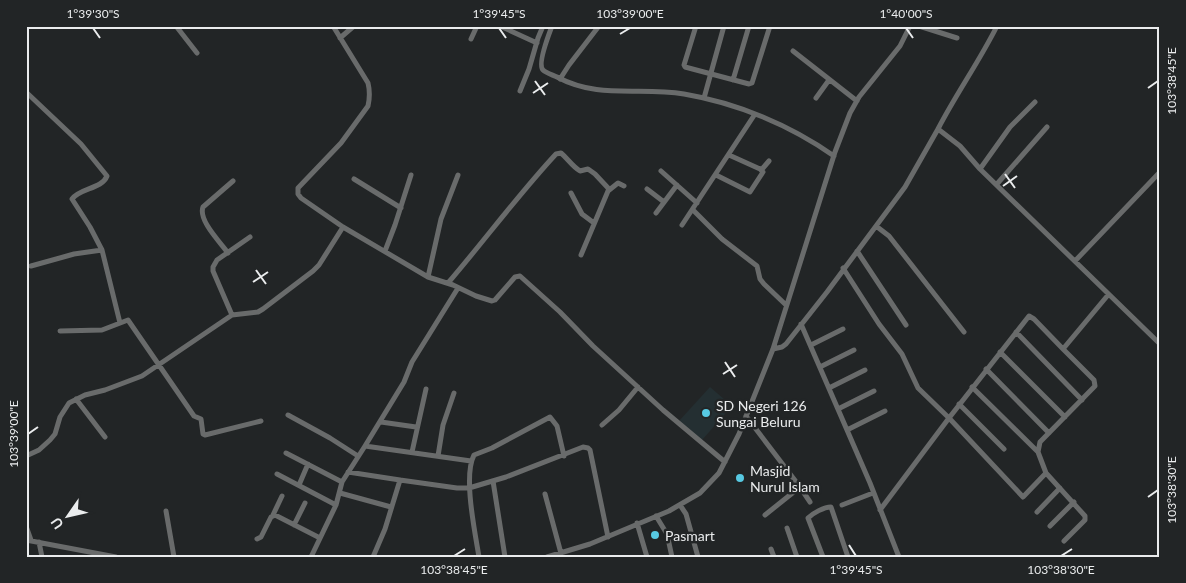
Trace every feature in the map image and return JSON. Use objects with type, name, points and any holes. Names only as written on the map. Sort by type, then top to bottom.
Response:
[{"type":"street","points":[[176,26],[197,52]]},
{"type":"street","points":[[333,26],[368,83],[370,91],[368,106],[341,143],[298,188],[297,192],[301,198],[343,227],[428,277],[476,296],[492,301],[497,298],[515,277],[520,276],[638,387],[725,462]]},
{"type":"street","points":[[340,38],[354,26]]},
{"type":"street","points":[[471,39],[477,26]]},
{"type":"street","points":[[500,26],[537,43]]},
{"type":"street","points":[[520,91],[543,26]]},
{"type":"street","points":[[552,26],[545,46],[542,66],[544,70],[560,79],[586,88],[606,92],[646,91],[683,93],[704,98],[755,114],[835,152]]},
{"type":"street","points":[[560,79],[599,26]]},
{"type":"street","points":[[696,26],[685,67],[749,84],[752,82],[770,26]]},
{"type":"street","points":[[704,98],[724,26]]},
{"type":"street","points":[[733,80],[748,26]]},
{"type":"street","points":[[546,557],[561,555],[656,516],[680,505],[700,493],[710,484],[725,462],[773,349],[835,152],[850,113],[857,101],[900,46],[910,26]]},
{"type":"street","points":[[920,26],[957,38]]},
{"type":"street","points":[[773,349],[782,348],[802,324],[905,187],[948,109],[975,68],[997,26]]},
{"type":"street","points":[[793,51],[857,101]]},
{"type":"street","points":[[816,98],[829,80]]},
{"type":"street","points":[[26,92],[80,144],[107,176],[104,181],[76,195],[72,199],[102,250],[120,323]]},
{"type":"street","points":[[980,169],[1010,127],[1035,102]]},
{"type":"street","points":[[682,225],[755,114]]},
{"type":"street","points":[[997,184],[1047,127]]},
{"type":"street","points":[[938,129],[960,146],[980,169],[1160,344]]},
{"type":"street","points":[[448,284],[556,154],[560,153],[580,171],[588,169],[609,189]]},
{"type":"street","points":[[716,174],[750,192],[763,172],[729,155]]},
{"type":"street","points":[[760,169],[769,161]]},
{"type":"street","points":[[661,171],[698,203]]},
{"type":"street","points":[[1075,261],[1160,172]]},
{"type":"street","points":[[385,251],[411,175]]},
{"type":"street","points":[[428,277],[441,219],[458,175]]},
{"type":"street","points":[[354,179],[400,208]]},
{"type":"street","points":[[228,253],[204,220],[202,211],[203,207],[233,181]]},
{"type":"street","points":[[581,255],[609,189],[618,183],[624,186]]},
{"type":"street","points":[[656,213],[677,185]]},
{"type":"street","points":[[647,189],[664,202]]},
{"type":"street","points":[[572,193],[582,214],[594,223]]},
{"type":"street","points":[[693,210],[722,238],[757,266],[760,279],[786,305]]},
{"type":"street","points":[[876,226],[889,236],[964,332]]},
{"type":"street","points":[[26,456],[39,450],[50,440],[64,409],[69,403],[142,376],[232,315],[258,312],[263,309],[319,265],[343,227]]},
{"type":"street","points":[[232,315],[213,271],[213,266],[217,260],[250,237]]},
{"type":"street","points":[[31,266],[74,254],[102,250]]},
{"type":"street","points":[[857,251],[906,325]]},
{"type":"street","points":[[843,268],[879,324],[902,354],[918,388],[1024,497],[1046,473]]},
{"type":"street","points":[[310,557],[336,505],[342,482],[381,422],[404,382],[412,362],[458,288]]},
{"type":"street","points":[[1064,349],[1108,295]]},
{"type":"street","points":[[880,510],[972,387],[1029,316],[1094,380],[1095,386],[1040,442],[1038,452]]},
{"type":"street","points":[[60,331],[102,330],[128,320],[194,416],[201,419],[205,435],[260,420]]},
{"type":"street","points":[[802,324],[899,557]]},
{"type":"street","points":[[811,346],[843,329]]},
{"type":"street","points":[[1016,332],[1082,400]]},
{"type":"street","points":[[820,367],[854,350]]},
{"type":"street","points":[[1000,352],[1065,417]]},
{"type":"street","points":[[986,369],[1049,433]]},
{"type":"street","points":[[829,388],[865,370]]},
{"type":"street","points":[[602,425],[623,406],[638,387]]},
{"type":"street","points":[[972,387],[1038,452],[1046,473],[1084,512],[1085,520],[1064,541]]},
{"type":"street","points":[[412,452],[416,427],[426,390]]},
{"type":"street","points":[[838,409],[874,391]]},
{"type":"street","points":[[438,456],[443,425],[454,392]]},
{"type":"street","points":[[76,399],[105,437]]},
{"type":"street","points":[[959,404],[1004,449]]},
{"type":"street","points":[[847,430],[885,411]]},
{"type":"street","points":[[288,415],[358,456]]},
{"type":"street","points":[[746,416],[810,502]]},
{"type":"street","points":[[479,557],[470,488],[471,461],[474,455],[492,448],[550,417],[557,426],[564,456]]},
{"type":"street","points":[[381,422],[416,427]]},
{"type":"street","points":[[365,446],[471,461]]},
{"type":"street","points":[[348,472],[457,488],[470,488],[583,448],[590,450],[608,537]]},
{"type":"street","points":[[286,453],[342,482]]},
{"type":"street","points":[[299,486],[308,464]]},
{"type":"street","points":[[277,474],[336,505]]},
{"type":"street","points":[[373,557],[385,530],[400,480]]},
{"type":"street","points":[[493,481],[505,557]]},
{"type":"street","points":[[765,515],[800,487]]},
{"type":"street","points":[[1037,512],[1060,488]]},
{"type":"street","points":[[842,505],[873,492]]},
{"type":"street","points":[[340,493],[391,507]]},
{"type":"street","points":[[545,494],[561,555]]},
{"type":"street","points":[[257,539],[262,536],[282,496]]},
{"type":"street","points":[[1050,526],[1074,502]]},
{"type":"street","points":[[294,525],[305,503]]},
{"type":"street","points":[[680,505],[686,514],[698,557]]},
{"type":"street","points":[[822,557],[808,518],[827,507],[831,508],[848,557]]},
{"type":"street","points":[[166,511],[174,557]]},
{"type":"street","points":[[273,515],[320,538]]},
{"type":"street","points":[[656,516],[666,534],[672,557]]},
{"type":"street","points":[[637,523],[647,557]]},
{"type":"street","points":[[26,526],[29,540],[116,557]]},
{"type":"street","points":[[787,528],[798,557]]},
{"type":"street","points":[[39,542],[42,557]]},
{"type":"street","points":[[771,549],[774,557]]},
{"type":"shaded area","name":"SD Negeri 126 Sungai Beluru","points":[[710,387],[732,406],[702,440],[679,421]]},
{"type":"place","name":"SD Negeri 126 Sungai Beluru","points":[[706,413]]},
{"type":"place","name":"Masjid Nurul Islam","points":[[740,478]]},
{"type":"place","name":"Pasmart","points":[[655,535]]}]
